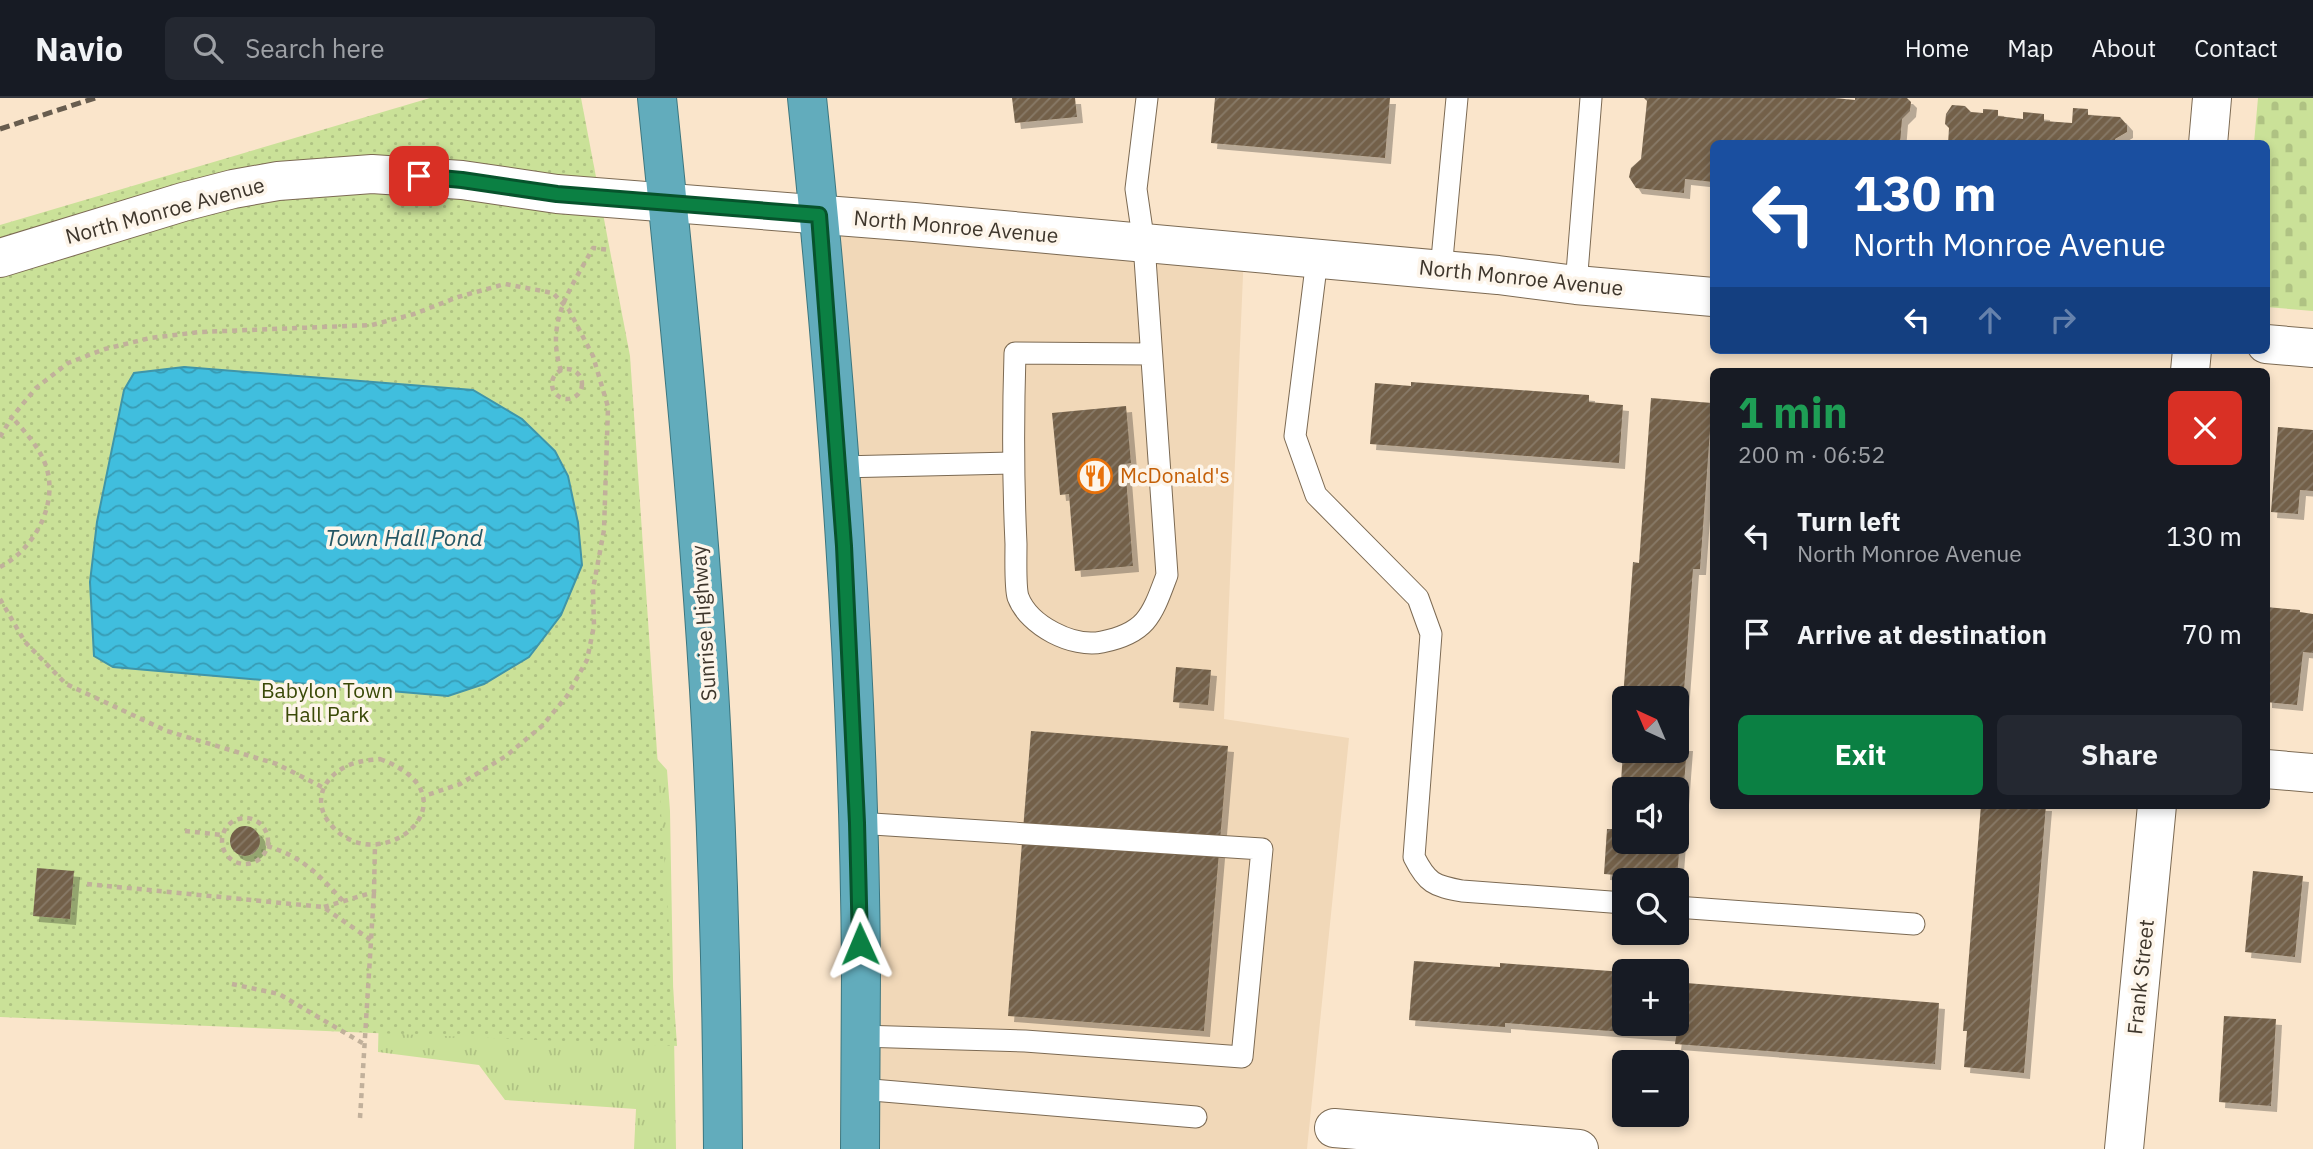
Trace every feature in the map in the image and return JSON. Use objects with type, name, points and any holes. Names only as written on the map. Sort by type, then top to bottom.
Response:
[{"type":"highway","name":"Sunrise Highway","points":[[657,98],[688,414],[709,690],[720,970],[723,1149]]},
{"type":"highway","points":[[807,98],[839,467],[857,823],[860,1149]]},
{"type":"street","points":[[2208,140],[2212,98]]},
{"type":"street","name":"North Monroe Avenue","points":[[0,258],[233,189],[278,181],[372,174],[462,180],[557,194],[1441,270],[1710,297]]},
{"type":"street","points":[[2270,344],[2313,348]]},
{"type":"street","points":[[2270,769],[2313,773]]},
{"type":"street","name":"Frank Street","points":[[2124,1149],[2158,809]]},
{"type":"street","points":[[1334,1128],[1579,1149]]},
{"type":"lane","points":[[1147,98],[1136,189],[1144,244],[1167,575],[1152,614],[1126,637],[1096,643],[1063,639],[1035,620],[1018,597],[1012,463],[1015,353],[1150,354]]},
{"type":"lane","points":[[1441,270],[1457,98]]},
{"type":"lane","points":[[1576,285],[1591,98]]},
{"type":"lane","points":[[1317,259],[1295,436],[1317,495],[1418,598],[1431,634],[1414,857],[1423,875],[1438,887],[1612,902]]},
{"type":"lane","points":[[839,467],[1012,463]]},
{"type":"lane","points":[[857,823],[1262,849],[1242,1057],[1025,1041],[860,1035]]},
{"type":"lane","points":[[1689,908],[1914,924]]},
{"type":"lane","points":[[860,1089],[1196,1117]]},
{"type":"path","points":[[561,370],[555,352],[554,336],[563,303],[593,248],[611,250]]},
{"type":"path","points":[[0,437],[12,416],[36,388],[68,363],[105,349],[150,338],[200,332],[372,325],[505,284],[553,293],[569,310],[593,356],[608,407],[604,530],[593,589],[594,626],[587,660],[567,696],[542,726],[506,756],[460,784],[424,796]]},
{"type":"path","points":[[570,369],[581,379],[581,388],[576,396],[567,399],[554,391],[552,382],[561,370],[570,369]]},
{"type":"path","points":[[0,567],[10,561],[43,523],[49,493],[45,464],[35,443],[12,416]]},
{"type":"path","points":[[0,599],[26,642],[66,684],[167,731],[277,764],[324,788]]},
{"type":"path","points":[[380,760],[398,766],[413,777],[424,796],[424,807],[419,820],[407,834],[388,843],[375,844],[353,842],[337,832],[324,816],[320,800],[328,780],[341,769],[359,762],[380,760]]},
{"type":"path","points":[[239,819],[254,820],[265,831],[267,846],[254,862],[239,863],[227,855],[222,842],[223,835],[232,822],[239,819]]},
{"type":"path","points":[[185,831],[223,835]]},
{"type":"path","points":[[360,1118],[375,844]]},
{"type":"path","points":[[267,846],[289,853],[317,872],[344,901]]},
{"type":"path","points":[[87,884],[323,907],[374,892]]},
{"type":"path","points":[[323,907],[371,940]]},
{"type":"path","points":[[232,984],[279,993],[364,1044]]},
{"type":"shaded area","points":[[819,215],[1244,252],[1224,719],[1349,738],[1307,1149],[860,1149]]},
{"type":"green space","name":"Babylon Town Hall Park","points":[[430,98],[581,98],[630,356],[677,1046],[0,1017],[0,225]]},
{"type":"green space","points":[[2258,98],[2313,98],[2313,311],[2270,307],[2270,140],[2254,140]]},
{"type":"green space","points":[[649,750],[667,770],[670,811],[676,1149],[634,1149],[636,1109],[505,1100],[479,1065],[378,1052],[382,883]]},
{"type":"water","name":"Town Hall Pond","points":[[184,367],[473,390],[522,419],[555,451],[568,476],[578,523],[582,565],[561,615],[529,657],[484,684],[448,696],[113,667],[94,656],[90,582],[97,522],[124,390],[134,373]]},
{"type":"building","points":[[1012,98],[1075,98],[1077,117],[1015,123]]},
{"type":"building","points":[[1215,98],[1390,98],[1385,158],[1211,143]]},
{"type":"building","points":[[1644,98],[1907,98],[1911,102],[1910,111],[1902,119],[1900,140],[1710,140],[1710,182],[1685,179],[1684,193],[1636,188],[1629,177],[1631,168],[1641,159],[1647,101]]},
{"type":"building","points":[[1952,105],[1965,106],[1971,112],[1983,113],[1983,109],[1998,110],[1998,116],[2023,119],[2023,112],[2044,114],[2044,121],[2072,123],[2073,108],[2088,109],[2088,115],[2120,117],[2127,125],[2127,132],[2115,140],[1948,140],[1946,114]]},
{"type":"building","points":[[1411,382],[1589,395],[1589,402],[1623,405],[1619,463],[1370,444],[1375,383],[1411,386]]},
{"type":"building","points":[[1651,398],[1710,403],[1700,569],[1693,569],[1684,686],[1624,686],[1633,562],[1639,563]]},
{"type":"building","points":[[1126,406],[1131,463],[1125,464],[1133,566],[1075,571],[1069,494],[1060,495],[1052,413]]},
{"type":"building","points":[[2278,427],[2313,430],[2313,491],[2300,490],[2298,514],[2271,512]]},
{"type":"building","points":[[2270,607],[2313,614],[2313,653],[2303,652],[2297,705],[2270,702]]},
{"type":"building","points":[[1176,667],[1211,670],[1208,705],[1173,702]]},
{"type":"building","points":[[1031,731],[1228,746],[1204,1031],[1008,1016]]},
{"type":"building","points":[[1622,763],[1686,763],[1685,777],[1621,777]]},
{"type":"building","points":[[1981,809],[2046,809],[2024,1073],[1964,1067],[1967,1031],[1963,1031]]},
{"type":"building","points":[[245,826],[256,830],[260,841],[256,852],[245,856],[234,852],[230,841],[234,830]]},
{"type":"building","points":[[1607,829],[1612,829],[1612,854],[1679,854],[1678,868],[1612,868],[1612,875],[1604,874]]},
{"type":"building","points":[[37,868],[74,871],[70,919],[33,916]]},
{"type":"building","points":[[2253,871],[2303,876],[2295,957],[2245,952]]},
{"type":"building","points":[[1414,961],[1500,967],[1500,963],[1612,971],[1612,1031],[1505,1023],[1505,1027],[1409,1020]]},
{"type":"building","points":[[1689,983],[1939,1003],[1935,1064],[1675,1044],[1676,1036],[1689,1036]]},
{"type":"building","points":[[2224,1016],[2276,1019],[2271,1106],[2219,1102]]},
{"type":"railway","points":[[0,129],[95,98]]},
{"type":"place","name":"McDonald's","points":[[1095,476]]},
{"type":"route","points":[[419,176],[557,194],[819,215],[844,546],[860,944]]}]
